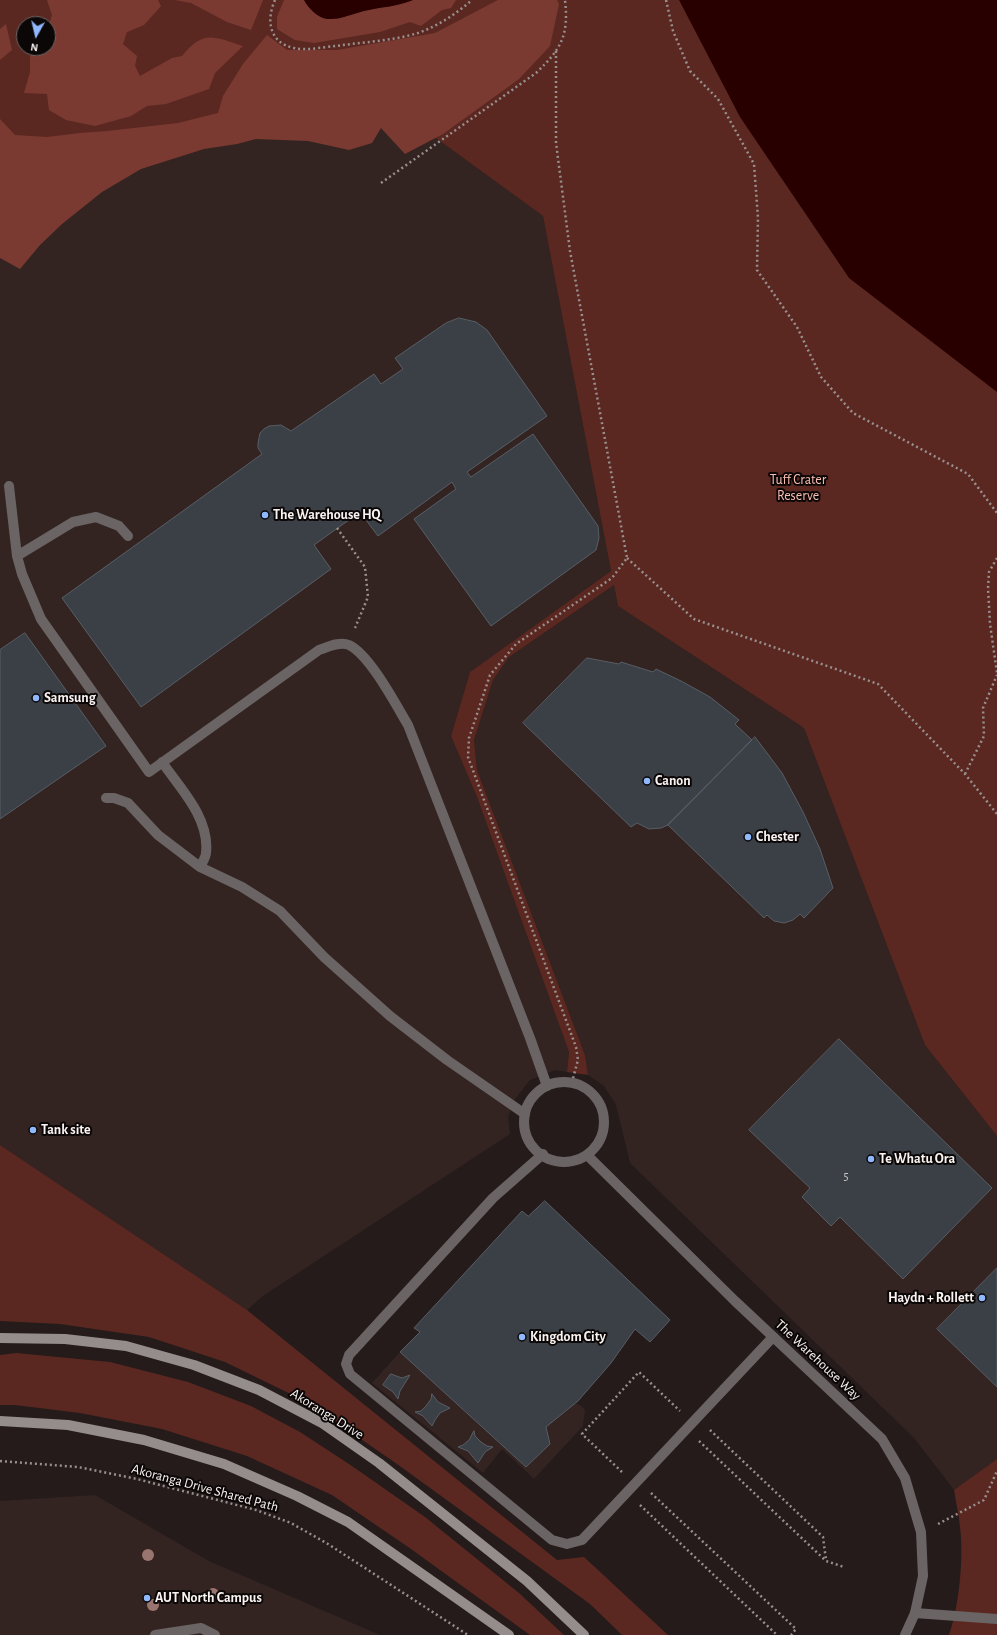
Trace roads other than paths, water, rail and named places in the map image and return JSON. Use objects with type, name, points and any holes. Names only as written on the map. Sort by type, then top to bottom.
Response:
[{"type":"main road","name":"Akoranga Drive","points":[[0,1338],[65,1339],[126,1346],[194,1365],[260,1390],[322,1423],[379,1463],[527,1581],[584,1635]]},
{"type":"main road","points":[[0,1422],[68,1425],[144,1440],[224,1464],[297,1496],[348,1522],[508,1635]]},
{"type":"street","points":[[9,486],[17,556],[22,574],[41,619],[149,772],[319,650],[334,645],[348,645],[362,654],[390,695],[408,725],[547,1086]]},
{"type":"street","points":[[17,556],[73,522],[96,517],[120,526],[128,536]]},
{"type":"street","points":[[162,762],[200,817],[206,841],[206,854],[200,867]]},
{"type":"street","points":[[106,798],[114,798],[128,803],[158,834],[200,867],[242,887],[280,911],[324,957],[390,1016],[447,1060],[525,1114]]},
{"type":"street","points":[[560,1082],[572,1082],[585,1087],[595,1096],[601,1107],[604,1120],[603,1133],[597,1145],[587,1155],[574,1160],[561,1161],[548,1158],[537,1151],[529,1140],[525,1127],[525,1114],[529,1103],[536,1093],[547,1086],[560,1082]]},
{"type":"street","points":[[543,1154],[493,1198],[348,1355],[346,1364],[350,1374],[552,1540],[567,1544],[582,1540],[773,1337]]},
{"type":"street","name":"The Warehouse Way","points":[[587,1155],[773,1337],[882,1438],[905,1478],[921,1532],[923,1576],[915,1613],[905,1635]]},
{"type":"street","points":[[915,1613],[997,1619]]},
{"type":"street","points":[[156,1635],[201,1628],[215,1635]]},
{"type":"place","name":"The Warehouse HQ","points":[[265,515]]},
{"type":"place","name":"Samsung","points":[[36,698]]},
{"type":"place","name":"Canon","points":[[647,781]]},
{"type":"place","name":"Chester","points":[[748,837]]},
{"type":"place","name":"Tank site","points":[[33,1130]]},
{"type":"place","name":"Te Whatu Ora","points":[[871,1159]]},
{"type":"place","name":"Haydn + Rollett","points":[[982,1298]]},
{"type":"place","name":"Kingdom City","points":[[522,1337]]},
{"type":"place","name":"AUT North Campus","points":[[147,1598]]},
{"type":"park label","name":"Tuff Crater Reserve","points":[[798,488]]}]
